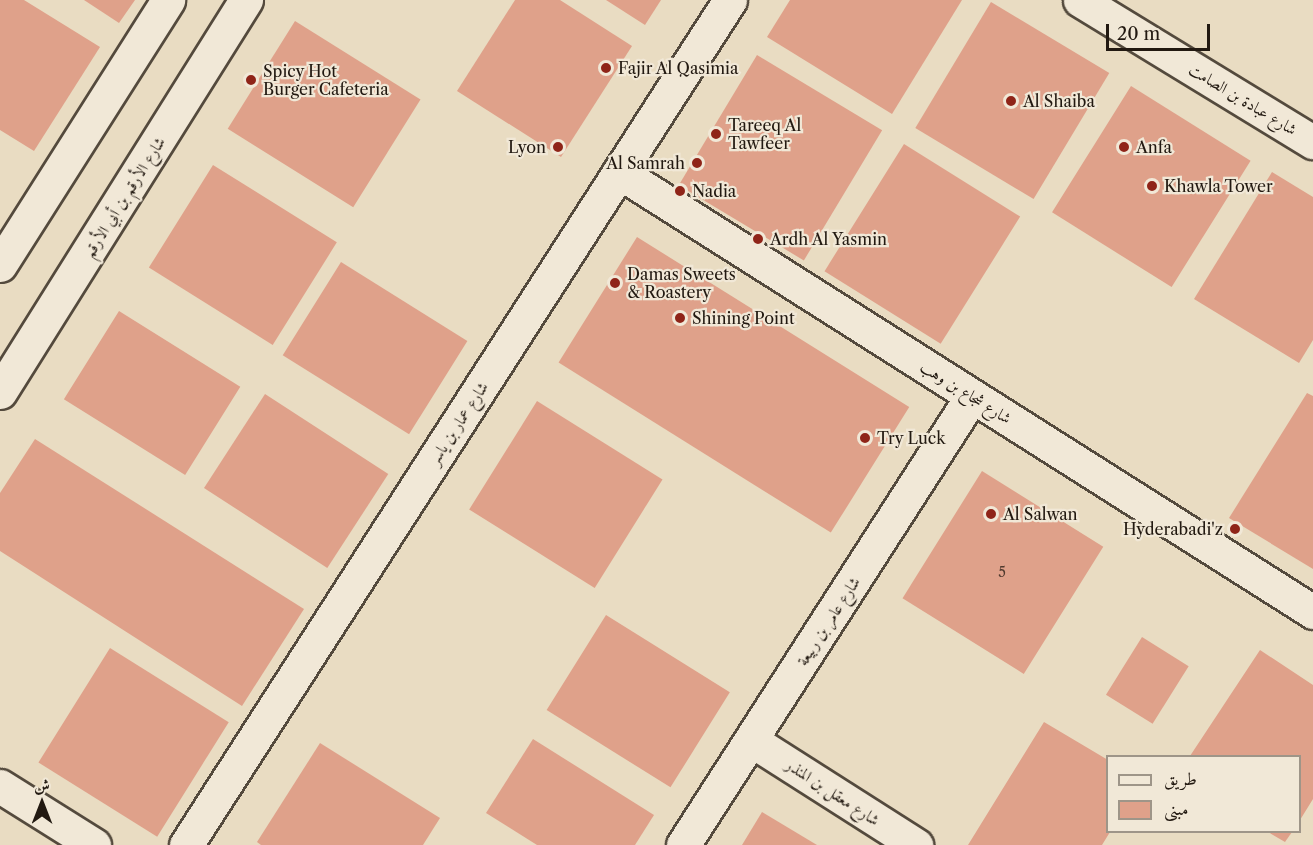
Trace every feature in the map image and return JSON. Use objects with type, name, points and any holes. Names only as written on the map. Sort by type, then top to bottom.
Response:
[{"type":"street","points":[[0,265],[168,0]]},
{"type":"street","name":"شارع الأرقم بن أبي الأرقم","points":[[0,392],[246,0]]},
{"type":"street","name":"شارع عمار بن ياسر","points":[[186,845],[730,0]]},
{"type":"street","name":"شارع عبادة بن الصامت","points":[[1080,0],[1313,142]]},
{"type":"street","name":"شارع شجاع بن وهب","points":[[620,172],[1313,612]]},
{"type":"street","name":"شارع عامر بن ربيعة","points":[[684,845],[972,396]]},
{"type":"street","name":"شارع معقل بن المنذر","points":[[751,740],[916,845]]},
{"type":"street","points":[[0,786],[94,845]]},
{"type":"building","points":[[0,0],[24,0],[100,47],[34,151],[0,130]]},
{"type":"building","points":[[84,0],[135,0],[119,23]]},
{"type":"building","points":[[515,0],[560,0],[632,46],[561,157],[457,91]]},
{"type":"building","points":[[606,0],[661,0],[645,25]]},
{"type":"building","points":[[790,0],[962,0],[892,114],[767,37]]},
{"type":"building","name":"Al Shaiba","points":[[991,2],[1109,73],[1034,199],[915,128]]},
{"type":"building","points":[[295,21],[421,99],[353,207],[228,129]]},
{"type":"building","points":[[757,55],[882,130],[804,260],[679,185]]},
{"type":"building","name":"Khawla Tower","points":[[1131,86],[1251,161],[1172,287],[1052,212]]},
{"type":"building","points":[[904,144],[1020,217],[941,344],[825,271]]},
{"type":"building","points":[[213,165],[337,242],[273,345],[149,268]]},
{"type":"building","points":[[1272,172],[1313,197],[1313,340],[1299,363],[1194,299]]},
{"type":"building","points":[[637,237],[909,407],[831,533],[559,363]]},
{"type":"building","points":[[341,262],[467,341],[409,434],[283,355]]},
{"type":"building","points":[[119,311],[240,387],[185,475],[64,399]]},
{"type":"building","points":[[1307,393],[1313,396],[1313,569],[1229,518]]},
{"type":"building","points":[[265,394],[388,474],[327,568],[204,488]]},
{"type":"building","points":[[537,401],[663,479],[595,588],[469,510]]},
{"type":"building","points":[[35,439],[304,609],[242,706],[0,551],[0,493]]},
{"type":"building","points":[[982,471],[1103,547],[1024,674],[903,598]]},
{"type":"building","points":[[606,615],[730,692],[670,787],[547,710]]},
{"type":"building","points":[[1142,637],[1189,666],[1153,724],[1106,695]]},
{"type":"building","points":[[110,648],[229,722],[157,837],[38,762]]},
{"type":"building","points":[[1260,650],[1313,685],[1313,799],[1301,818],[1301,755],[1191,755]]},
{"type":"building","points":[[1044,722],[1106,759],[1106,833],[1109,833],[1102,845],[968,845]]},
{"type":"building","points":[[533,739],[654,815],[635,845],[537,845],[486,813]]},
{"type":"building","points":[[320,743],[440,818],[423,845],[261,845],[257,842]]},
{"type":"building","points":[[762,812],[817,845],[742,845]]},
{"type":"building","points":[[1270,833],[1291,833],[1285,842]]},
{"type":"place","name":"Fajir Al Qasimia","points":[[606,68]]},
{"type":"place","name":"Spicy Hot Burger Cafeteria","points":[[251,80]]},
{"type":"place","name":"Al Shaiba","points":[[1011,101]]},
{"type":"place","name":"Tareeq Al Tawfeer","points":[[716,134]]},
{"type":"place","name":"Lyon","points":[[558,147]]},
{"type":"place","name":"Anfa","points":[[1124,147]]},
{"type":"place","name":"Al Samrah","points":[[697,163]]},
{"type":"place","name":"Khawla Tower","points":[[1152,186]]},
{"type":"place","name":"Nadia","points":[[680,191]]},
{"type":"place","name":"Ardh Al Yasmin","points":[[758,239]]},
{"type":"place","name":"Damas Sweets & Roastery","points":[[615,283]]},
{"type":"place","name":"Shining Point","points":[[680,318]]},
{"type":"place","name":"Try Luck","points":[[865,438]]},
{"type":"place","name":"Al Salwan","points":[[991,514]]},
{"type":"place","name":"Hyderabadi'z","points":[[1235,529]]}]
